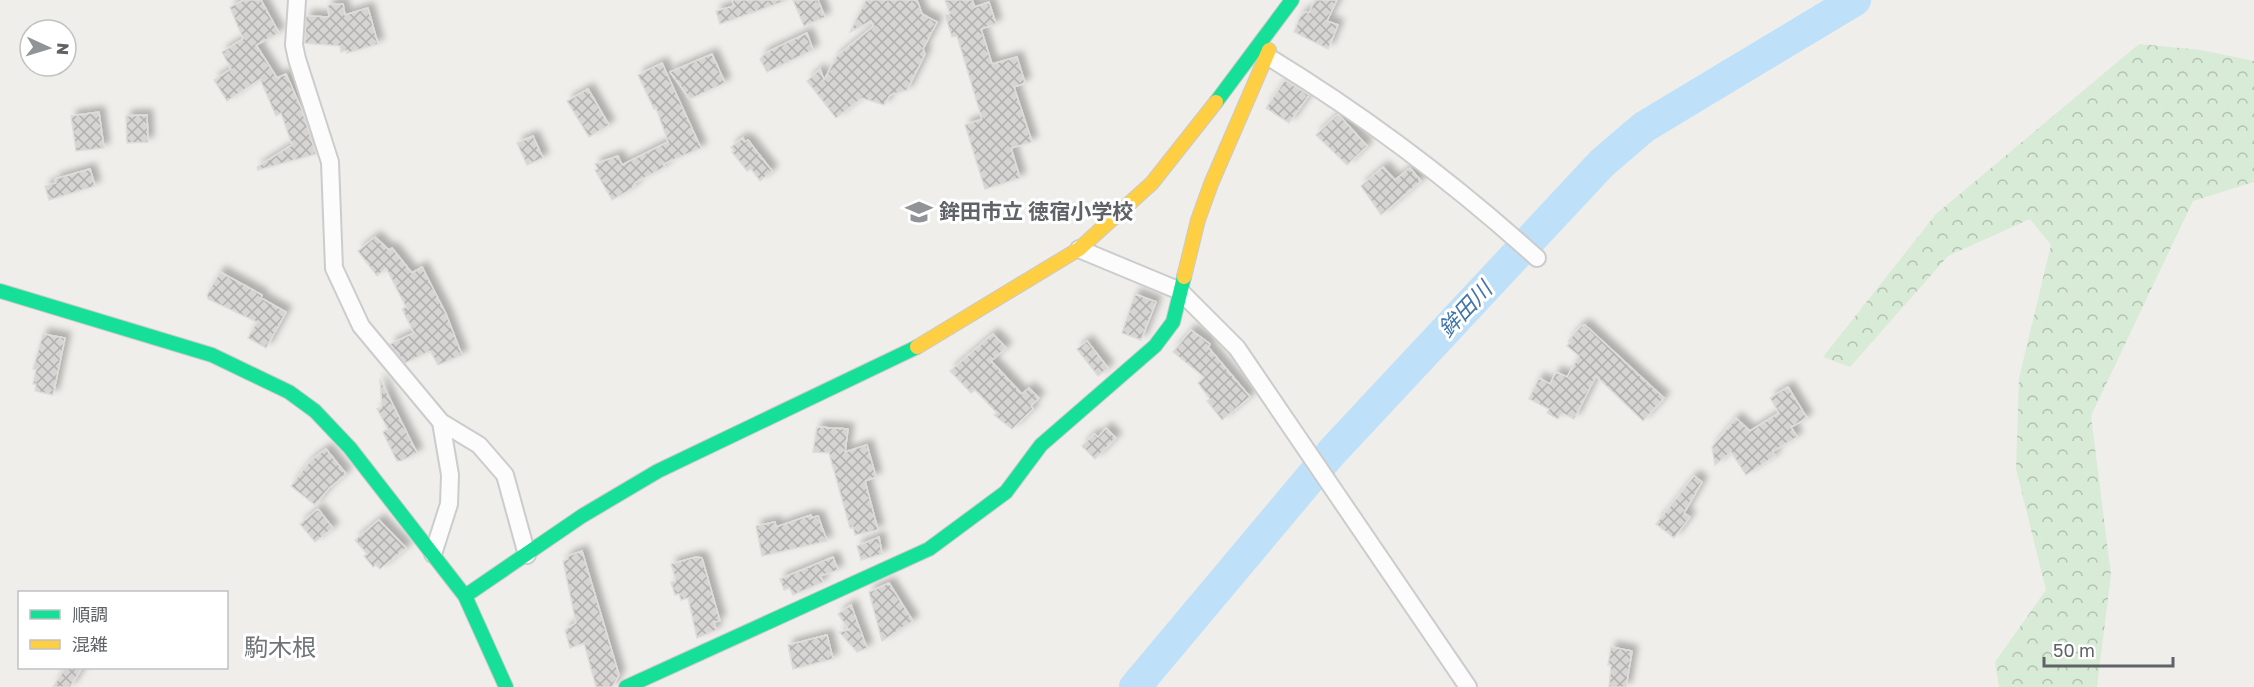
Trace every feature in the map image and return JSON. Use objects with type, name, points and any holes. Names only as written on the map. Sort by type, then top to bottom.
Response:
[{"type":"street","points":[[297,0],[294,45],[330,162],[334,268],[361,326],[441,422],[479,445],[505,475],[527,555]]},
{"type":"street","points":[[626,687],[929,549],[1006,492],[1041,445],[1155,345],[1173,322],[1198,220],[1211,184],[1291,1]]},
{"type":"street","points":[[465,596],[582,516],[648,477],[905,355],[1079,249],[1117,217],[1159,176],[1239,74],[1291,1]]},
{"type":"street","points":[[1267,56],[1343,102],[1451,182],[1537,258]]},
{"type":"street","points":[[1079,249],[1180,291],[1237,348],[1468,687]]},
{"type":"street","points":[[0,291],[212,355],[289,392],[315,411],[350,448],[465,596],[506,687]]},
{"type":"street","points":[[433,554],[449,504],[450,475],[441,422]]},
{"type":"green space","points":[[2139,44],[2201,50],[2254,61],[2254,182],[2193,201],[2091,416],[2111,575],[2097,687],[1999,687],[1995,662],[2046,590],[2016,469],[2019,378],[2051,245],[2030,219],[1948,256],[1850,367],[1823,357],[1936,214]]},
{"type":"building","points":[[244,0],[261,0],[279,33],[256,45],[277,78],[286,74],[302,110],[316,154],[258,170],[257,167],[292,145],[281,113],[276,116],[260,79],[227,101],[214,80],[231,69],[222,52],[243,39],[230,7]]},
{"type":"building","points":[[732,0],[782,0],[782,2],[720,24],[716,11],[734,6]]},
{"type":"building","points":[[793,0],[818,0],[825,17],[804,26]]},
{"type":"building","points":[[866,0],[917,0],[922,14],[937,22],[923,49],[925,54],[907,90],[890,95],[884,105],[862,98],[836,118],[807,81],[820,69],[824,80],[837,56],[874,26],[871,21],[850,32]]},
{"type":"building","points":[[945,0],[972,0],[975,7],[989,2],[996,24],[981,29],[992,64],[1017,57],[1025,83],[1014,87],[1032,142],[1011,148],[1020,178],[985,189],[965,125],[982,119],[957,36],[952,37],[945,15],[950,14]]},
{"type":"building","points":[[1315,0],[1337,0],[1327,21],[1338,25],[1328,49],[1294,32],[1300,17],[1304,12],[1309,13]]},
{"type":"building","points":[[343,4],[345,15],[368,8],[378,44],[347,53],[347,50],[341,52],[340,46],[305,43],[306,16],[329,17],[328,5]]},
{"type":"building","points":[[807,33],[813,50],[767,72],[760,59],[765,53]]},
{"type":"building","points":[[712,54],[725,83],[690,99],[670,72]]},
{"type":"building","points":[[662,63],[701,148],[663,164],[665,167],[634,183],[635,185],[630,190],[612,200],[595,170],[598,169],[595,164],[618,156],[622,165],[668,142],[656,108],[654,109],[638,75]]},
{"type":"building","points":[[1285,80],[1309,95],[1289,123],[1266,108]]},
{"type":"building","points":[[588,89],[609,125],[589,137],[567,101]]},
{"type":"building","points":[[99,112],[104,148],[76,151],[71,116]]},
{"type":"building","points":[[1338,114],[1367,146],[1347,165],[1316,135]]},
{"type":"building","points":[[147,115],[148,142],[127,143],[126,116]]},
{"type":"building","points":[[533,136],[543,158],[527,165],[517,143]]},
{"type":"building","points":[[743,138],[745,142],[748,140],[772,171],[760,181],[751,169],[747,171],[732,152],[734,151],[731,147]]},
{"type":"building","points":[[1383,167],[1395,180],[1410,168],[1421,181],[1381,215],[1361,186]]},
{"type":"building","points":[[90,169],[95,186],[49,200],[45,186],[56,183],[55,179]]},
{"type":"building","points":[[375,237],[389,250],[392,248],[412,273],[422,267],[446,314],[462,355],[438,365],[430,351],[405,363],[390,344],[414,333],[402,309],[406,307],[386,268],[377,276],[358,251]]},
{"type":"building","points":[[220,272],[262,295],[261,298],[286,312],[266,348],[248,338],[257,322],[208,299],[207,295]]},
{"type":"building","points":[[1135,294],[1156,302],[1141,340],[1122,333]]},
{"type":"building","points":[[1585,325],[1664,398],[1643,421],[1596,376],[1574,419],[1562,413],[1558,419],[1547,413],[1549,409],[1529,399],[1539,378],[1550,384],[1556,372],[1567,377],[1579,356],[1567,346],[1570,342],[1568,341],[1581,326]]},
{"type":"building","points":[[1191,330],[1210,344],[1208,347],[1250,397],[1222,420],[1207,401],[1210,399],[1198,383],[1204,377],[1173,352]]},
{"type":"building","points":[[43,334],[65,338],[53,395],[35,391],[36,384],[33,384],[36,370],[33,369]]},
{"type":"building","points":[[993,334],[1006,348],[991,361],[1022,394],[1029,388],[1039,398],[1031,406],[1033,409],[1012,429],[994,415],[997,413],[975,390],[971,393],[950,371]]},
{"type":"building","points":[[1087,341],[1108,368],[1098,376],[1077,349]]},
{"type":"building","points":[[380,379],[417,453],[401,461],[397,461],[383,432],[388,429],[377,409],[382,407]]},
{"type":"building","points":[[1788,387],[1807,418],[1791,427],[1797,437],[1772,452],[1775,456],[1746,475],[1731,452],[1715,465],[1712,447],[1736,418],[1750,431],[1779,413],[1770,398]]},
{"type":"building","points":[[817,427],[848,429],[845,452],[867,445],[876,477],[865,481],[878,530],[855,535],[853,527],[850,528],[829,453],[813,452]]},
{"type":"building","points":[[1106,428],[1116,438],[1095,459],[1082,446],[1094,434],[1098,437]]},
{"type":"building","points":[[326,449],[346,474],[329,488],[315,505],[291,486],[310,461]]},
{"type":"building","points":[[1694,476],[1702,482],[1684,513],[1690,517],[1674,538],[1656,524]]},
{"type":"building","points":[[318,509],[333,528],[315,542],[300,524]]},
{"type":"building","points":[[811,515],[812,518],[818,516],[827,541],[762,556],[756,526],[775,522],[776,527]]},
{"type":"building","points":[[379,520],[406,548],[380,569],[376,565],[373,567],[364,556],[367,554],[355,540]]},
{"type":"building","points":[[879,537],[882,554],[861,560],[857,546]]},
{"type":"building","points":[[582,551],[619,675],[612,687],[596,687],[584,643],[570,648],[565,630],[576,623],[563,561],[568,559],[568,556]]},
{"type":"building","points":[[696,557],[702,558],[720,621],[714,622],[716,630],[697,638],[688,598],[681,600],[679,594],[675,595],[671,582],[676,581],[671,564]]},
{"type":"building","points":[[833,557],[838,570],[820,576],[823,582],[793,595],[790,588],[784,590],[780,579]]},
{"type":"building","points":[[889,583],[913,621],[882,641],[869,592]]},
{"type":"building","points":[[851,605],[867,648],[857,652],[839,632],[849,630],[838,614]]},
{"type":"building","points":[[827,635],[833,659],[793,669],[788,645]]},
{"type":"building","points":[[1611,647],[1632,651],[1626,687],[1609,687],[1611,665],[1608,665]]},
{"type":"building","points":[[64,669],[81,669],[70,687],[53,687]]},
{"type":"waterway","name":"鉾田川","points":[[1135,687],[1332,452],[1602,163],[1644,127],[1855,0]]},
{"type":"traffic: fast","points":[[1216,102],[1292,0]]},
{"type":"traffic: fast","points":[[626,687],[929,549],[1006,492],[1041,445],[1155,346],[1173,322],[1184,277]]},
{"type":"traffic: fast","points":[[0,291],[212,355],[289,392],[315,411],[350,448],[465,596],[506,687]]},
{"type":"traffic: fast","points":[[465,596],[582,516],[658,471],[917,347]]},
{"type":"traffic: slow","points":[[1184,277],[1198,220],[1211,184],[1269,50]]},
{"type":"traffic: slow","points":[[917,347],[1079,249],[1152,183],[1216,102]]},
{"type":"place","name":"鉾田市立 徳宿小学校","points":[[919,212]]},
{"type":"district","name":"駒木根","points":[[280,648]]}]
